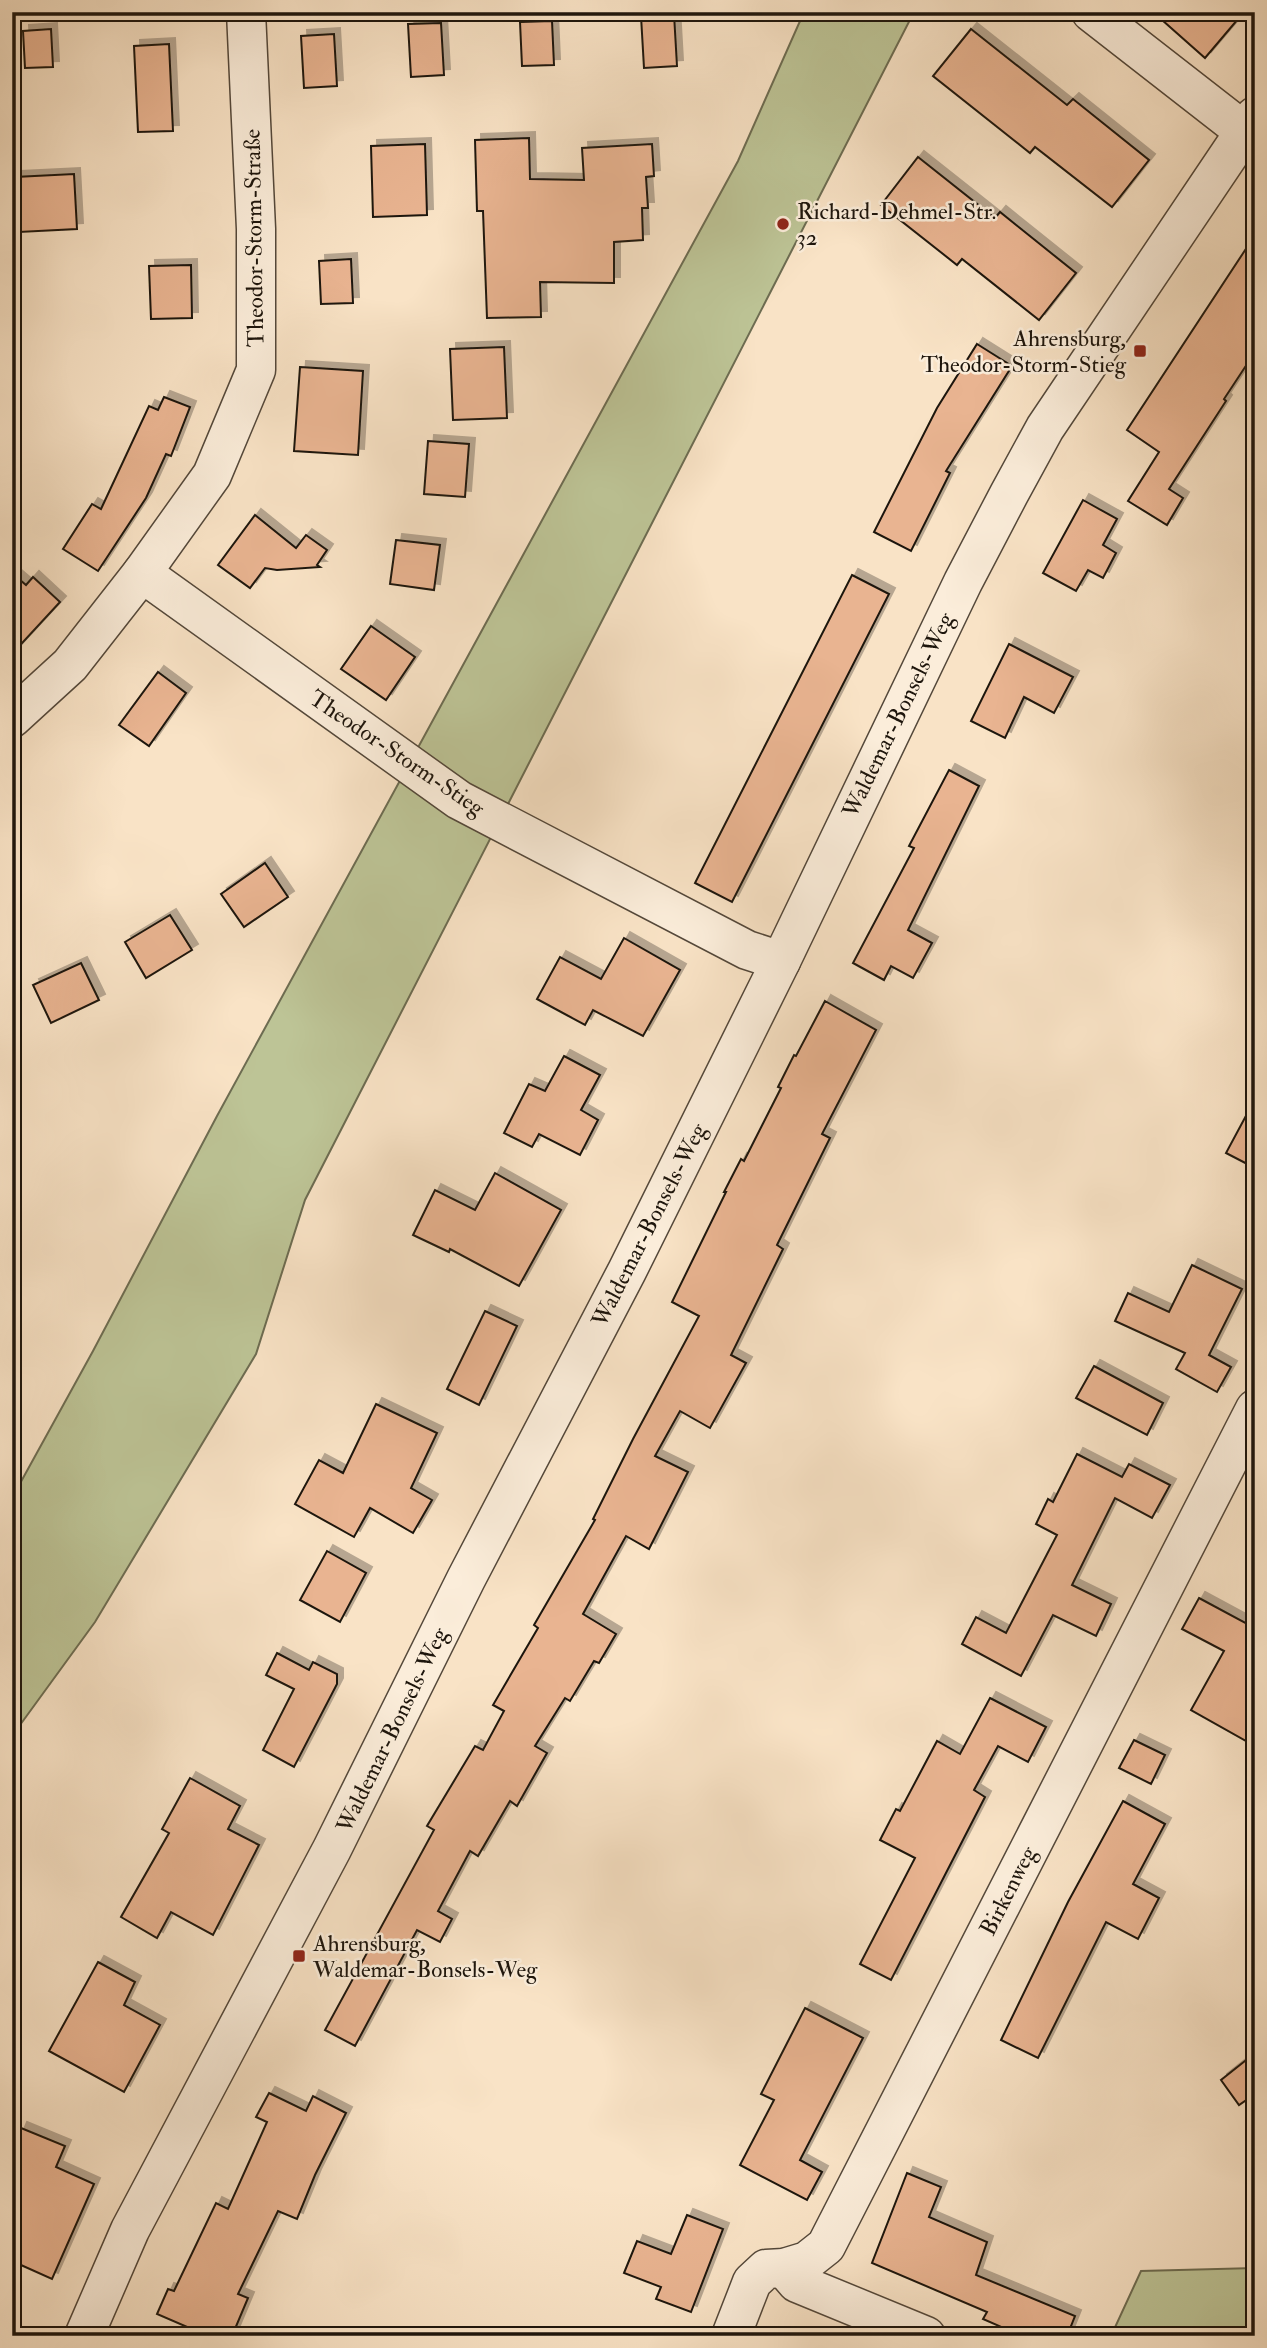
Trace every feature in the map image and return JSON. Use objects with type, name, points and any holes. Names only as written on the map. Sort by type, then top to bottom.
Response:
[{"type":"street","name":"Theodor-Storm-Straße","points":[[12,718],[70,665],[142,573],[212,475],[256,370],[256,229],[246,12]]},
{"type":"street","name":"Waldemar-Bonsels-Weg","points":[[84,2336],[130,2230],[332,1849],[466,1579],[627,1271],[781,961],[963,582],[1009,494],[1045,428],[1239,170],[1250,124],[1091,12]]},
{"type":"street","name":"Theodor-Storm-Stieg","points":[[142,573],[459,800],[747,950],[781,961]]},
{"type":"street","name":"Birkenweg","points":[[731,2336],[752,2282],[766,2269],[807,2261],[826,2246],[1255,1409]]},
{"type":"street","points":[[784,2267],[797,2283],[926,2336]]},
{"type":"green space","points":[[804,12],[914,12],[305,1200],[256,1354],[95,1622],[12,1736],[12,1498],[217,1116],[738,161]]},
{"type":"green space","points":[[1255,2268],[1255,2336],[1111,2336],[1141,2271]]},
{"type":"building","points":[[1153,12],[1244,12],[1205,58]]},
{"type":"building","points":[[674,14],[677,66],[644,68],[641,16]]},
{"type":"building","points":[[552,21],[554,65],[522,66],[520,22]]},
{"type":"building","points":[[441,23],[444,75],[411,77],[408,24]]},
{"type":"building","points":[[51,29],[53,67],[25,68],[23,31]]},
{"type":"building","points":[[971,29],[1067,105],[1073,99],[1149,160],[1112,207],[1035,147],[1030,153],[933,76]]},
{"type":"building","points":[[334,34],[337,86],[304,88],[301,36]]},
{"type":"building","points":[[169,44],[173,131],[138,132],[134,46]]},
{"type":"building","points":[[529,138],[530,179],[584,180],[582,148],[652,144],[654,176],[646,177],[648,208],[642,208],[643,240],[614,242],[614,283],[540,282],[541,317],[487,318],[483,211],[477,211],[475,140]]},
{"type":"building","points":[[425,144],[427,215],[373,217],[371,146]]},
{"type":"building","points":[[918,157],[995,218],[1000,212],[1076,273],[1039,320],[962,259],[957,265],[881,205]]},
{"type":"building","points":[[74,174],[77,229],[19,232],[15,177]]},
{"type":"building","points":[[1255,235],[1255,352],[1169,489],[1183,498],[1167,525],[1128,501],[1159,452],[1127,430]]},
{"type":"building","points":[[351,259],[353,303],[321,304],[319,261]]},
{"type":"building","points":[[191,265],[192,318],[151,319],[149,266]]},
{"type":"building","points":[[977,344],[1012,366],[946,471],[950,473],[911,551],[874,532],[937,408]]},
{"type":"building","points":[[504,347],[507,418],[453,420],[450,349]]},
{"type":"building","points":[[300,367],[363,371],[358,455],[294,451]]},
{"type":"building","points":[[164,397],[190,407],[171,456],[166,454],[146,498],[98,571],[63,549],[92,504],[101,509],[149,406],[158,410]]},
{"type":"building","points":[[428,441],[469,444],[465,497],[424,494]]},
{"type":"building","points":[[1083,500],[1117,519],[1103,545],[1116,553],[1103,578],[1088,570],[1076,591],[1043,573]]},
{"type":"building","points":[[255,515],[296,548],[306,535],[327,550],[317,565],[320,567],[277,570],[265,568],[250,588],[218,565]]},
{"type":"building","points":[[396,540],[440,545],[434,590],[390,584]]},
{"type":"building","points":[[12,573],[26,585],[33,577],[60,602],[12,654]]},
{"type":"building","points":[[852,575],[889,594],[732,902],[695,883]]},
{"type":"building","points":[[371,626],[415,657],[386,700],[341,669]]},
{"type":"building","points":[[1009,644],[1073,677],[1054,713],[1024,697],[1005,738],[971,721]]},
{"type":"building","points":[[158,672],[186,693],[149,746],[119,725]]},
{"type":"building","points":[[949,770],[979,786],[908,930],[932,943],[913,978],[891,966],[884,980],[853,963],[914,848],[909,846]]},
{"type":"building","points":[[265,863],[288,897],[244,927],[221,894]]},
{"type":"building","points":[[170,915],[192,950],[146,978],[125,942]]},
{"type":"building","points":[[624,938],[680,970],[643,1036],[593,1010],[585,1025],[537,999],[560,957],[601,979]]},
{"type":"building","points":[[81,963],[99,1000],[51,1023],[33,985]]},
{"type":"building","points":[[825,1001],[876,1030],[822,1134],[830,1138],[777,1245],[783,1249],[731,1355],[746,1363],[710,1428],[680,1411],[655,1456],[688,1472],[649,1549],[626,1536],[583,1614],[616,1634],[599,1663],[594,1661],[570,1701],[565,1698],[535,1746],[547,1753],[517,1806],[510,1801],[478,1856],[470,1851],[438,1911],[452,1919],[440,1942],[417,1930],[355,2046],[325,2030],[434,1830],[427,1826],[475,1746],[483,1750],[504,1711],[493,1705],[538,1628],[534,1625],[595,1520],[593,1519],[633,1439],[699,1316],[672,1302],[724,1192],[741,1159],[744,1161],[781,1088],[778,1087],[794,1055],[796,1056]]},
{"type":"building","points":[[564,1056],[600,1075],[581,1110],[598,1120],[580,1155],[539,1134],[532,1147],[504,1133],[529,1084],[545,1091]]},
{"type":"building","points":[[1255,1099],[1255,1168],[1226,1153]]},
{"type":"building","points":[[495,1173],[561,1210],[519,1286],[450,1249],[449,1252],[413,1235],[435,1190],[475,1210]]},
{"type":"building","points":[[1192,1265],[1242,1289],[1209,1355],[1231,1367],[1217,1392],[1176,1369],[1185,1353],[1115,1321],[1128,1293],[1169,1312]]},
{"type":"building","points":[[485,1311],[517,1326],[479,1405],[447,1389]]},
{"type":"building","points":[[1094,1366],[1163,1403],[1147,1435],[1076,1398]]},
{"type":"building","points":[[376,1404],[437,1433],[411,1488],[432,1500],[413,1533],[370,1508],[354,1537],[295,1504],[319,1460],[343,1473]]},
{"type":"building","points":[[1077,1454],[1122,1477],[1129,1464],[1170,1485],[1152,1518],[1115,1498],[1072,1585],[1111,1604],[1096,1636],[1053,1615],[1021,1676],[962,1644],[976,1617],[1006,1633],[1057,1535],[1036,1524],[1048,1499],[1053,1502]]},
{"type":"building","points":[[327,1551],[366,1573],[340,1622],[300,1600]]},
{"type":"building","points":[[1199,1598],[1255,1628],[1255,1746],[1191,1710],[1224,1651],[1182,1629]]},
{"type":"building","points":[[277,1653],[309,1670],[313,1662],[337,1674],[337,1684],[294,1767],[263,1750],[294,1689],[266,1675]]},
{"type":"building","points":[[990,1698],[1046,1727],[1028,1762],[998,1746],[974,1790],[985,1797],[891,1980],[860,1964],[915,1858],[880,1840],[896,1809],[900,1811],[937,1741],[960,1754]]},
{"type":"building","points":[[1134,1740],[1165,1755],[1151,1784],[1119,1768]]},
{"type":"building","points":[[190,1778],[240,1806],[228,1829],[259,1845],[213,1935],[171,1912],[157,1938],[121,1917],[169,1833],[162,1829]]},
{"type":"building","points":[[1123,1801],[1165,1824],[1133,1884],[1159,1898],[1138,1939],[1106,1922],[1038,2058],[1001,2040],[1068,1902]]},
{"type":"building","points":[[98,1962],[135,1982],[124,2005],[160,2025],[124,2092],[49,2051]]},
{"type":"building","points":[[805,2008],[863,2038],[800,2160],[822,2172],[807,2200],[740,2165],[774,2100],[761,2094]]},
{"type":"building","points":[[1255,2053],[1255,2094],[1239,2105],[1221,2080]]},
{"type":"building","points":[[269,2093],[306,2111],[313,2096],[346,2113],[315,2175],[297,2219],[278,2211],[238,2294],[248,2298],[232,2336],[208,2336],[157,2314],[168,2289],[174,2291],[216,2203],[228,2209],[267,2122],[256,2117]]},
{"type":"building","points":[[21,2128],[65,2146],[56,2167],[94,2184],[52,2279],[12,2261],[12,2150]]},
{"type":"building","points":[[907,2173],[941,2187],[929,2217],[987,2242],[976,2275],[1075,2316],[1067,2336],[1022,2336],[983,2319],[987,2312],[872,2263]]},
{"type":"building","points":[[687,2215],[723,2229],[691,2312],[656,2299],[661,2287],[624,2273],[637,2241],[671,2254]]},
{"type":"place","name":"Richard-Dehmel-Str. 32","points":[[783,224]]},
{"type":"place","name":"Ahrensburg, Theodor-Storm-Stieg","points":[[1140,351]]},
{"type":"place","name":"Ahrensburg, Waldemar-Bonsels-Weg","points":[[299,1956]]}]
